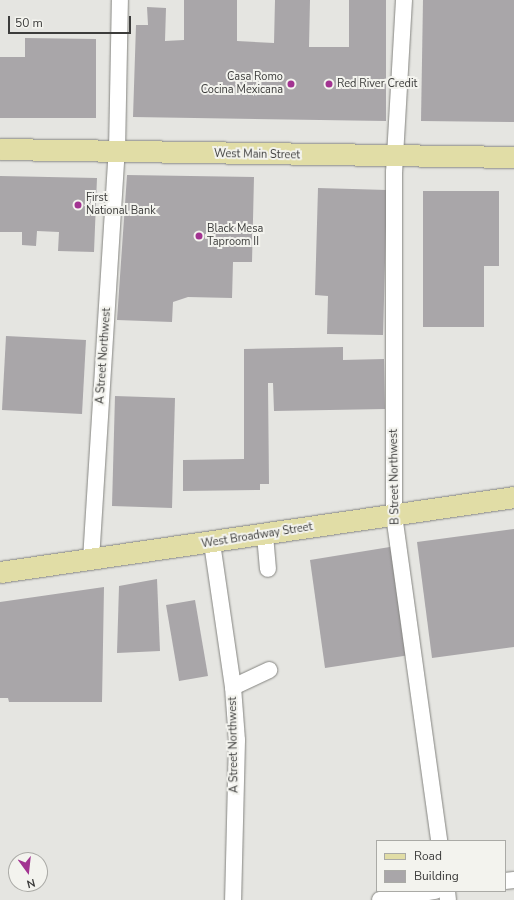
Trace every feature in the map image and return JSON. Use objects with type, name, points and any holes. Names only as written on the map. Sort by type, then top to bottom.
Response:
[{"type":"main road","name":"West Main Street","points":[[0,149],[397,158],[514,157]]},
{"type":"main road","name":"West Broadway Street","points":[[0,572],[212,543],[514,496]]},
{"type":"street","name":"A Street Northwest","points":[[91,560],[117,151],[120,0]]},
{"type":"street","name":"B Street Northwest","points":[[404,0],[397,158],[394,172],[394,515],[440,840]]},
{"type":"street","points":[[265,535],[268,569]]},
{"type":"street","name":"A Street Northwest","points":[[212,543],[233,687],[237,740],[233,900]]},
{"type":"street","points":[[233,687],[269,670]]},
{"type":"street","points":[[380,900],[429,892]]},
{"type":"building","points":[[184,0],[237,0],[237,41],[274,43],[275,0],[310,0],[309,47],[349,47],[349,0],[386,0],[386,121],[133,117],[136,25],[148,25],[147,7],[166,8],[165,41],[184,40]]},
{"type":"building","points":[[423,0],[514,0],[514,122],[421,121]]},
{"type":"building","points":[[25,38],[96,39],[96,118],[0,118],[0,57],[25,57]]},
{"type":"building","points":[[127,175],[254,177],[252,262],[233,262],[232,298],[188,297],[173,302],[172,322],[117,320]]},
{"type":"building","points":[[0,176],[97,178],[94,252],[58,251],[59,232],[37,231],[36,246],[22,245],[22,232],[0,232]]},
{"type":"building","points":[[318,188],[387,190],[383,335],[327,334],[328,296],[315,295]]},
{"type":"building","points":[[423,191],[499,191],[499,266],[484,266],[484,327],[423,327]]},
{"type":"building","points":[[6,336],[86,340],[82,414],[2,410]]},
{"type":"building","points":[[343,347],[343,360],[384,359],[385,409],[274,411],[273,383],[268,383],[269,484],[260,484],[260,490],[183,491],[183,460],[244,459],[244,349]]},
{"type":"building","points":[[115,396],[175,398],[172,508],[112,506]]},
{"type":"building","points":[[514,529],[514,647],[432,658],[417,542]]},
{"type":"building","points":[[396,546],[410,655],[325,668],[310,560]]},
{"type":"building","points":[[157,579],[160,651],[117,653],[119,586]]},
{"type":"building","points":[[104,587],[102,702],[9,702],[8,698],[0,698],[0,602]]},
{"type":"building","points":[[195,600],[208,676],[179,681],[166,605]]},
{"type":"place","name":"Casa Romo Cocina Mexicana","points":[[291,84]]},
{"type":"place","name":"Red River Credit","points":[[329,84]]},
{"type":"place","name":"First National Bank","points":[[78,205]]},
{"type":"place","name":"Black Mesa Taproom II","points":[[199,236]]}]
